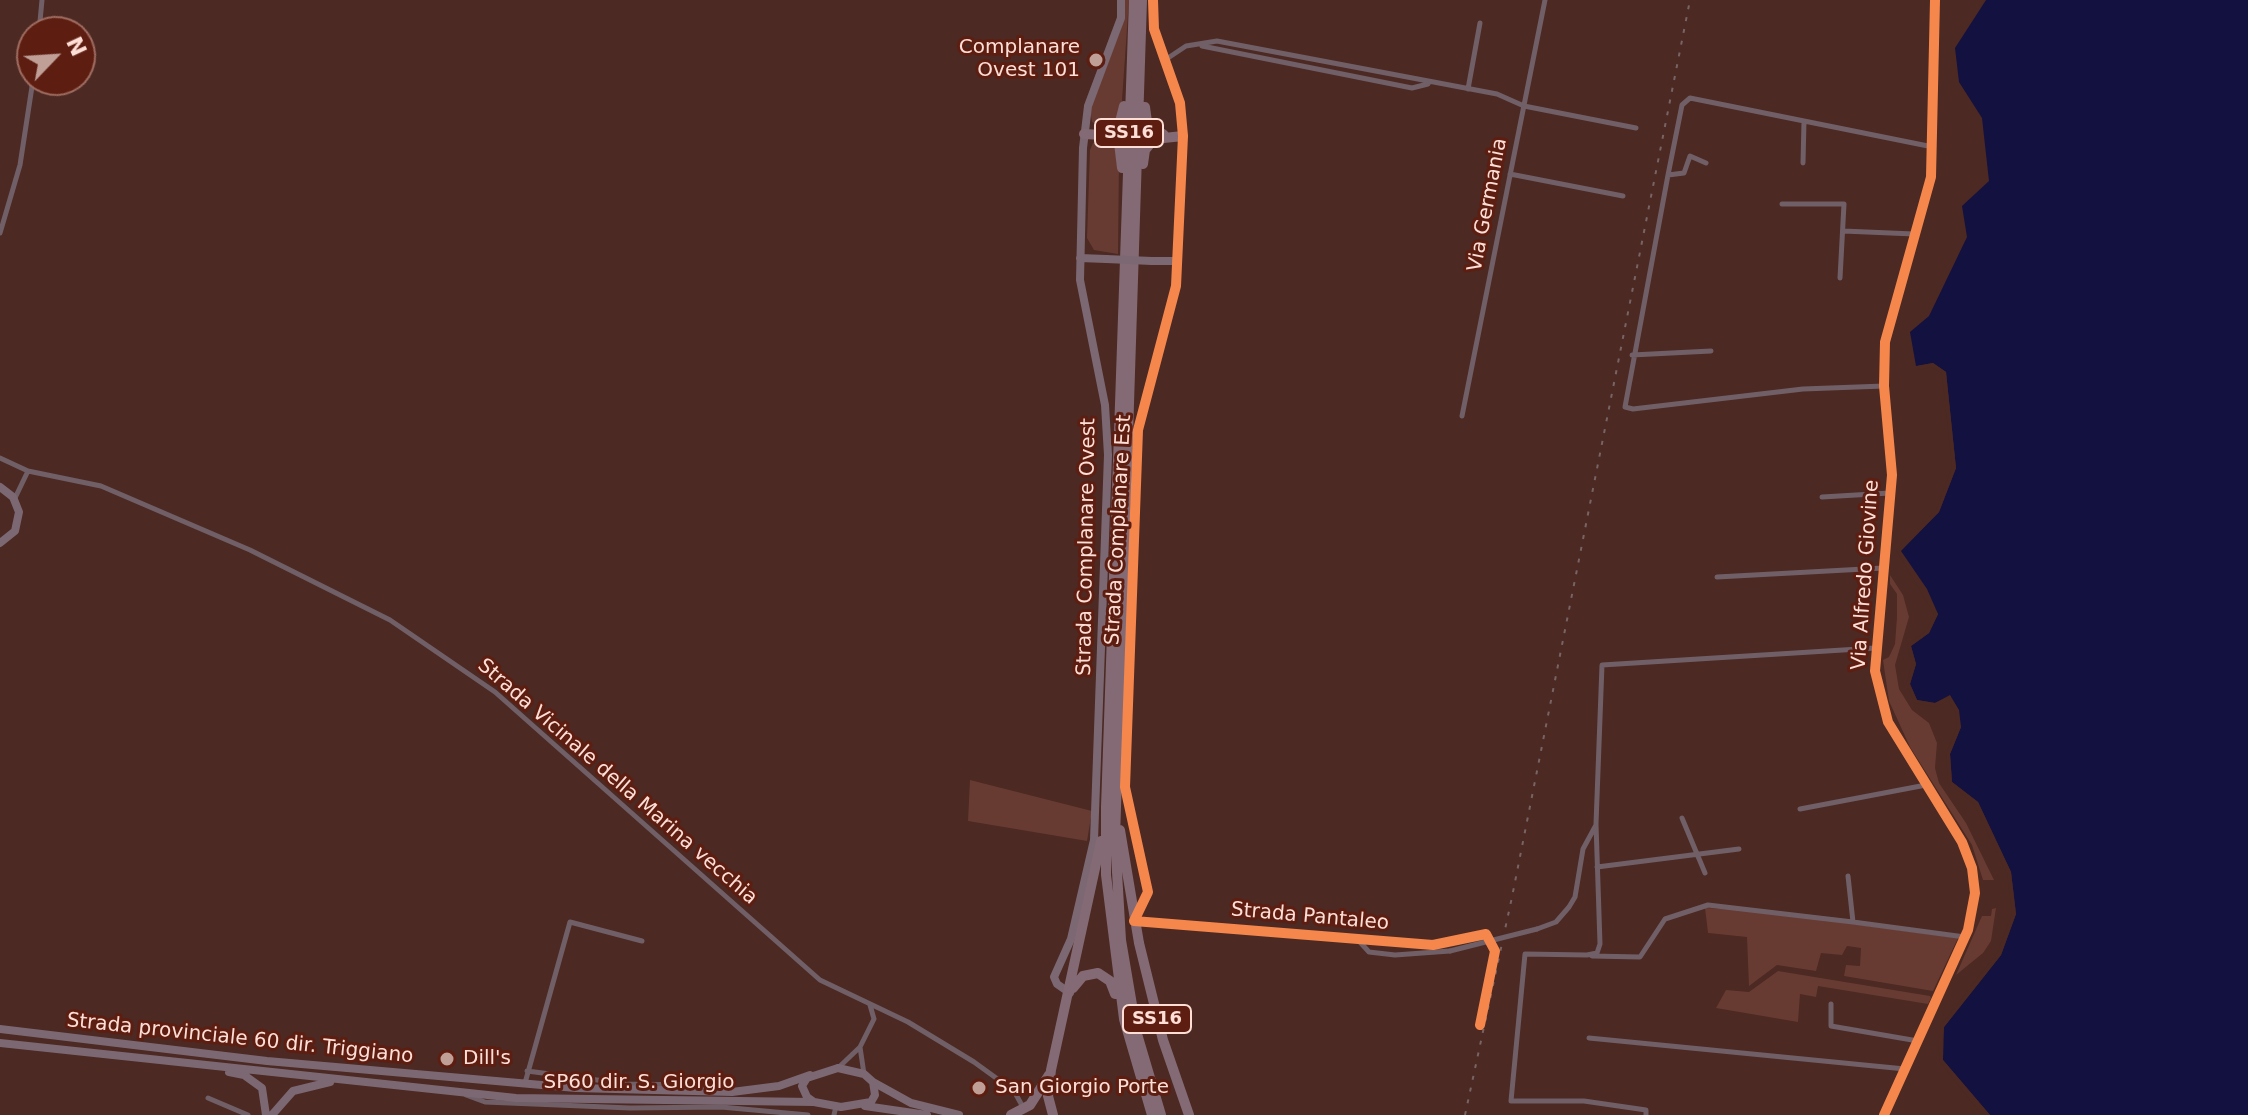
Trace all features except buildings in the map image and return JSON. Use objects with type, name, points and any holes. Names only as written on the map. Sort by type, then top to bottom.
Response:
[{"type":"highway","name":"SS16","points":[[1134,0],[1137,40]]},
{"type":"highway","name":"SS16","points":[[1124,1019],[1106,875],[1137,40],[1142,0]]},
{"type":"highway","points":[[1103,135],[1123,120],[1126,59],[1137,40],[1147,57],[1145,115],[1151,129],[1164,135],[1183,136]]},
{"type":"highway","points":[[1084,134],[1113,139],[1121,150],[1121,214],[1130,241]]},
{"type":"highway","points":[[1130,241],[1141,216],[1145,150],[1154,139],[1164,135]]},
{"type":"highway","name":"SS16","points":[[1053,1115],[1048,1096],[1051,1070],[1110,807]]},
{"type":"highway","name":"SS16","points":[[1110,807],[1152,997],[1189,1115]]},
{"type":"highway","name":"SS16","points":[[1110,807],[1116,894],[1134,990],[1137,1034],[1161,1115]]},
{"type":"highway","name":"SS16","points":[[1134,990],[1145,967]]},
{"type":"highway","name":"SS16","points":[[1070,993],[1083,976],[1104,976],[1114,988],[1152,1115]]},
{"type":"highway","name":"SS16","points":[[1134,990],[1150,992],[1152,997]]},
{"type":"highway","points":[[1011,1115],[1033,1102],[1051,1070]]},
{"type":"main road","name":"Strada Complanare Ovest","points":[[1070,993],[1057,984],[1054,977],[1071,939],[1094,840],[1108,455],[1105,405],[1083,300],[1080,258],[1084,134],[1088,106],[1121,18],[1121,0]]},
{"type":"main road","name":"Strada Complanare Est","points":[[1134,921],[1148,892],[1125,787],[1138,430],[1173,302],[1178,261],[1183,136],[1183,114],[1154,29],[1153,0]]},
{"type":"main road","name":"Via Alfredo Giovine","points":[[1884,1115],[1966,937],[1974,903],[1972,868],[1962,842],[1883,710],[1877,690],[1875,648],[1890,493],[1892,446],[1884,386],[1890,315],[1931,177],[1935,0]]},
{"type":"main road","points":[[1080,258],[1178,261]]},
{"type":"main road","points":[[0,543],[15,531],[19,522],[16,502],[3,489]]},
{"type":"main road","name":"Strada provinciale 60 dir. Triggiano","points":[[0,1026],[267,1061],[525,1084],[752,1090],[838,1068]]},
{"type":"main road","name":"SP60 dir. S. Giorgio","points":[[0,1043],[458,1092],[591,1101],[754,1099],[814,1102],[835,1111],[865,1106]]},
{"type":"main road","points":[[173,1061],[244,1075],[262,1088],[269,1115]]},
{"type":"main road","points":[[838,1068],[864,1074],[911,1103],[959,1115]]},
{"type":"main road","points":[[810,1075],[802,1086],[814,1102]]},
{"type":"main road","points":[[865,1106],[874,1099],[873,1082]]},
{"type":"main road","points":[[269,1115],[293,1091],[310,1084],[379,1083]]},
{"type":"main road","points":[[865,1106],[927,1115]]},
{"type":"street","name":"Via Germania","points":[[1462,416],[1545,0]]},
{"type":"street","points":[[1468,89],[1480,23]]},
{"type":"street","points":[[1165,60],[1186,46],[1217,41],[1497,94],[1524,106],[1636,128]]},
{"type":"street","points":[[0,233],[20,165],[31,96]]},
{"type":"street","points":[[1884,386],[1803,389],[1628,409],[1624,402],[1682,105],[1687,99],[1933,147]]},
{"type":"street","points":[[1803,163],[1804,121]]},
{"type":"street","points":[[1668,175],[1684,173],[1690,156],[1706,163]]},
{"type":"street","points":[[1510,174],[1623,196]]},
{"type":"street","points":[[1782,204],[1844,204],[1840,278]]},
{"type":"street","points":[[1843,231],[1914,234]]},
{"type":"street","points":[[1632,355],[1711,351]]},
{"type":"street","name":"Strada Vicinale della Marina vecchia","points":[[0,458],[28,471],[101,486],[250,550],[390,620],[495,692],[820,980],[928,1034],[1014,1091],[1024,1109]]},
{"type":"street","points":[[16,502],[18,487],[28,471]]},
{"type":"street","points":[[3,489],[18,487]]},
{"type":"street","points":[[1822,497],[1890,493]]},
{"type":"street","points":[[1717,577],[1883,568]]},
{"type":"street","name":"Strada Pantaleo","points":[[1587,955],[1597,953],[1600,944],[1596,824],[1602,665],[1875,648]]},
{"type":"street","points":[[1800,809],[1926,785]]},
{"type":"street","points":[[1682,818],[1705,873]]},
{"type":"street","name":"Strada Pantaleo","points":[[1358,940],[1369,952],[1395,955],[1450,951],[1556,922],[1575,897],[1583,849],[1596,824]]},
{"type":"street","points":[[1597,867],[1739,849]]},
{"type":"street","points":[[1848,876],[1853,922]]},
{"type":"street","points":[[1646,1115],[1646,1110],[1584,1101],[1511,1101],[1521,970],[1525,954],[1640,957],[1665,919],[1708,905],[1966,937]]},
{"type":"street","name":"Strada Pantaleo","points":[[1134,921],[1441,944],[1481,933],[1490,935],[1495,951],[1480,1025]]},
{"type":"street","points":[[525,1084],[570,922],[642,941]]},
{"type":"street","points":[[869,1004],[874,1019]]},
{"type":"street","points":[[1831,1004],[1831,1026],[1919,1041]]},
{"type":"street","points":[[838,1068],[860,1047],[874,1019],[889,1014]]},
{"type":"street","points":[[1589,1038],[1906,1070]]},
{"type":"street","points":[[860,1047],[864,1074]]},
{"type":"street","points":[[527,1071],[628,1084],[691,1085],[709,1091]]},
{"type":"street","points":[[458,1092],[485,1102],[630,1108],[721,1107],[808,1115]]},
{"type":"street","points":[[208,1098],[248,1115]]},
{"type":"shaded area","points":[[1125,0],[1129,0],[1121,114],[1118,123],[1106,128],[1092,122],[1090,109],[1121,29]]},
{"type":"shaded area","points":[[1986,0],[2248,0],[2248,1115],[1990,1115],[1943,1060],[1944,1027],[2001,955],[2016,914],[2011,872],[1978,802],[1952,782],[1950,754],[1961,727],[1950,696],[1935,703],[1917,700],[1910,684],[1916,664],[1911,646],[1929,633],[1938,614],[1900,551],[1939,512],[1956,468],[1946,372],[1933,363],[1916,366],[1910,332],[1929,316],[1967,237],[1962,206],[1989,181],[1982,118],[1959,82],[1955,48]]},
{"type":"shaded area","points":[[1103,139],[1116,144],[1119,162],[1118,254],[1094,250],[1087,238],[1090,150],[1093,143]]},
{"type":"shaded area","points":[[1890,575],[1903,595],[1909,617],[1895,665],[1899,689],[1912,710],[1929,723],[1937,743],[1935,768],[1939,783],[1966,823],[1994,880],[1983,880],[1972,845],[1910,747],[1889,701],[1883,660],[1889,657],[1895,644],[1897,617],[1897,594],[1890,584]]},
{"type":"shaded area","points":[[970,780],[1092,811],[1087,841],[968,821]]},
{"type":"shaded area","points":[[1705,908],[1748,910],[1958,938],[1933,991],[1844,976],[1846,965],[1860,966],[1861,948],[1847,946],[1842,955],[1821,953],[1816,971],[1777,965],[1749,986],[1747,937],[1708,933]]},
{"type":"shaded area","points":[[1996,908],[1991,941],[1983,953],[1956,975],[1982,916],[1991,916],[1992,909]]},
{"type":"shaded area","points":[[1778,971],[1931,998],[1928,1004],[1818,986],[1816,997],[1800,994],[1798,1022],[1716,1008],[1726,990],[1749,992]]},
{"type":"pier","points":[[1933,363],[1946,372],[1956,468],[1939,512],[1901,551],[1927,589],[1938,614],[1929,633],[1911,646],[1916,664],[1910,684],[1917,700],[1935,703],[1950,695],[1959,710],[1961,727],[1950,754],[1952,782],[1978,802],[2011,872],[2016,914],[2001,955],[1944,1027],[1942,1044],[1943,1060],[1990,1115],[1980,1113],[1940,1062],[1938,1044],[1941,1025],[1997,953],[2012,914],[2007,874],[1974,804],[1948,783],[1946,754],[1957,727],[1955,711],[1948,701],[1936,707],[1915,703],[1906,684],[1912,664],[1907,645],[1926,631],[1934,614],[1896,550],[1936,510],[1952,467],[1942,374],[1932,367],[1918,370],[1917,366]]},
{"type":"railway","points":[[1465,1115],[1512,897],[1690,0]]},
{"type":"cycle path","points":[[1153,0],[1154,29],[1180,103],[1183,136],[1176,286],[1138,430],[1125,787],[1148,892],[1134,921],[1433,945],[1486,934],[1495,951],[1480,1025]]},
{"type":"cycle path","points":[[1884,1115],[1968,930],[1975,893],[1972,868],[1962,842],[1888,722],[1875,671],[1892,475],[1884,386],[1885,342],[1931,177],[1935,0]]},
{"type":"place","name":"Complanare Ovest 101","points":[[1096,60]]},
{"type":"place","name":"Dill's","points":[[447,1059]]},
{"type":"place","name":"San Giorgio Porte","points":[[979,1088]]}]
